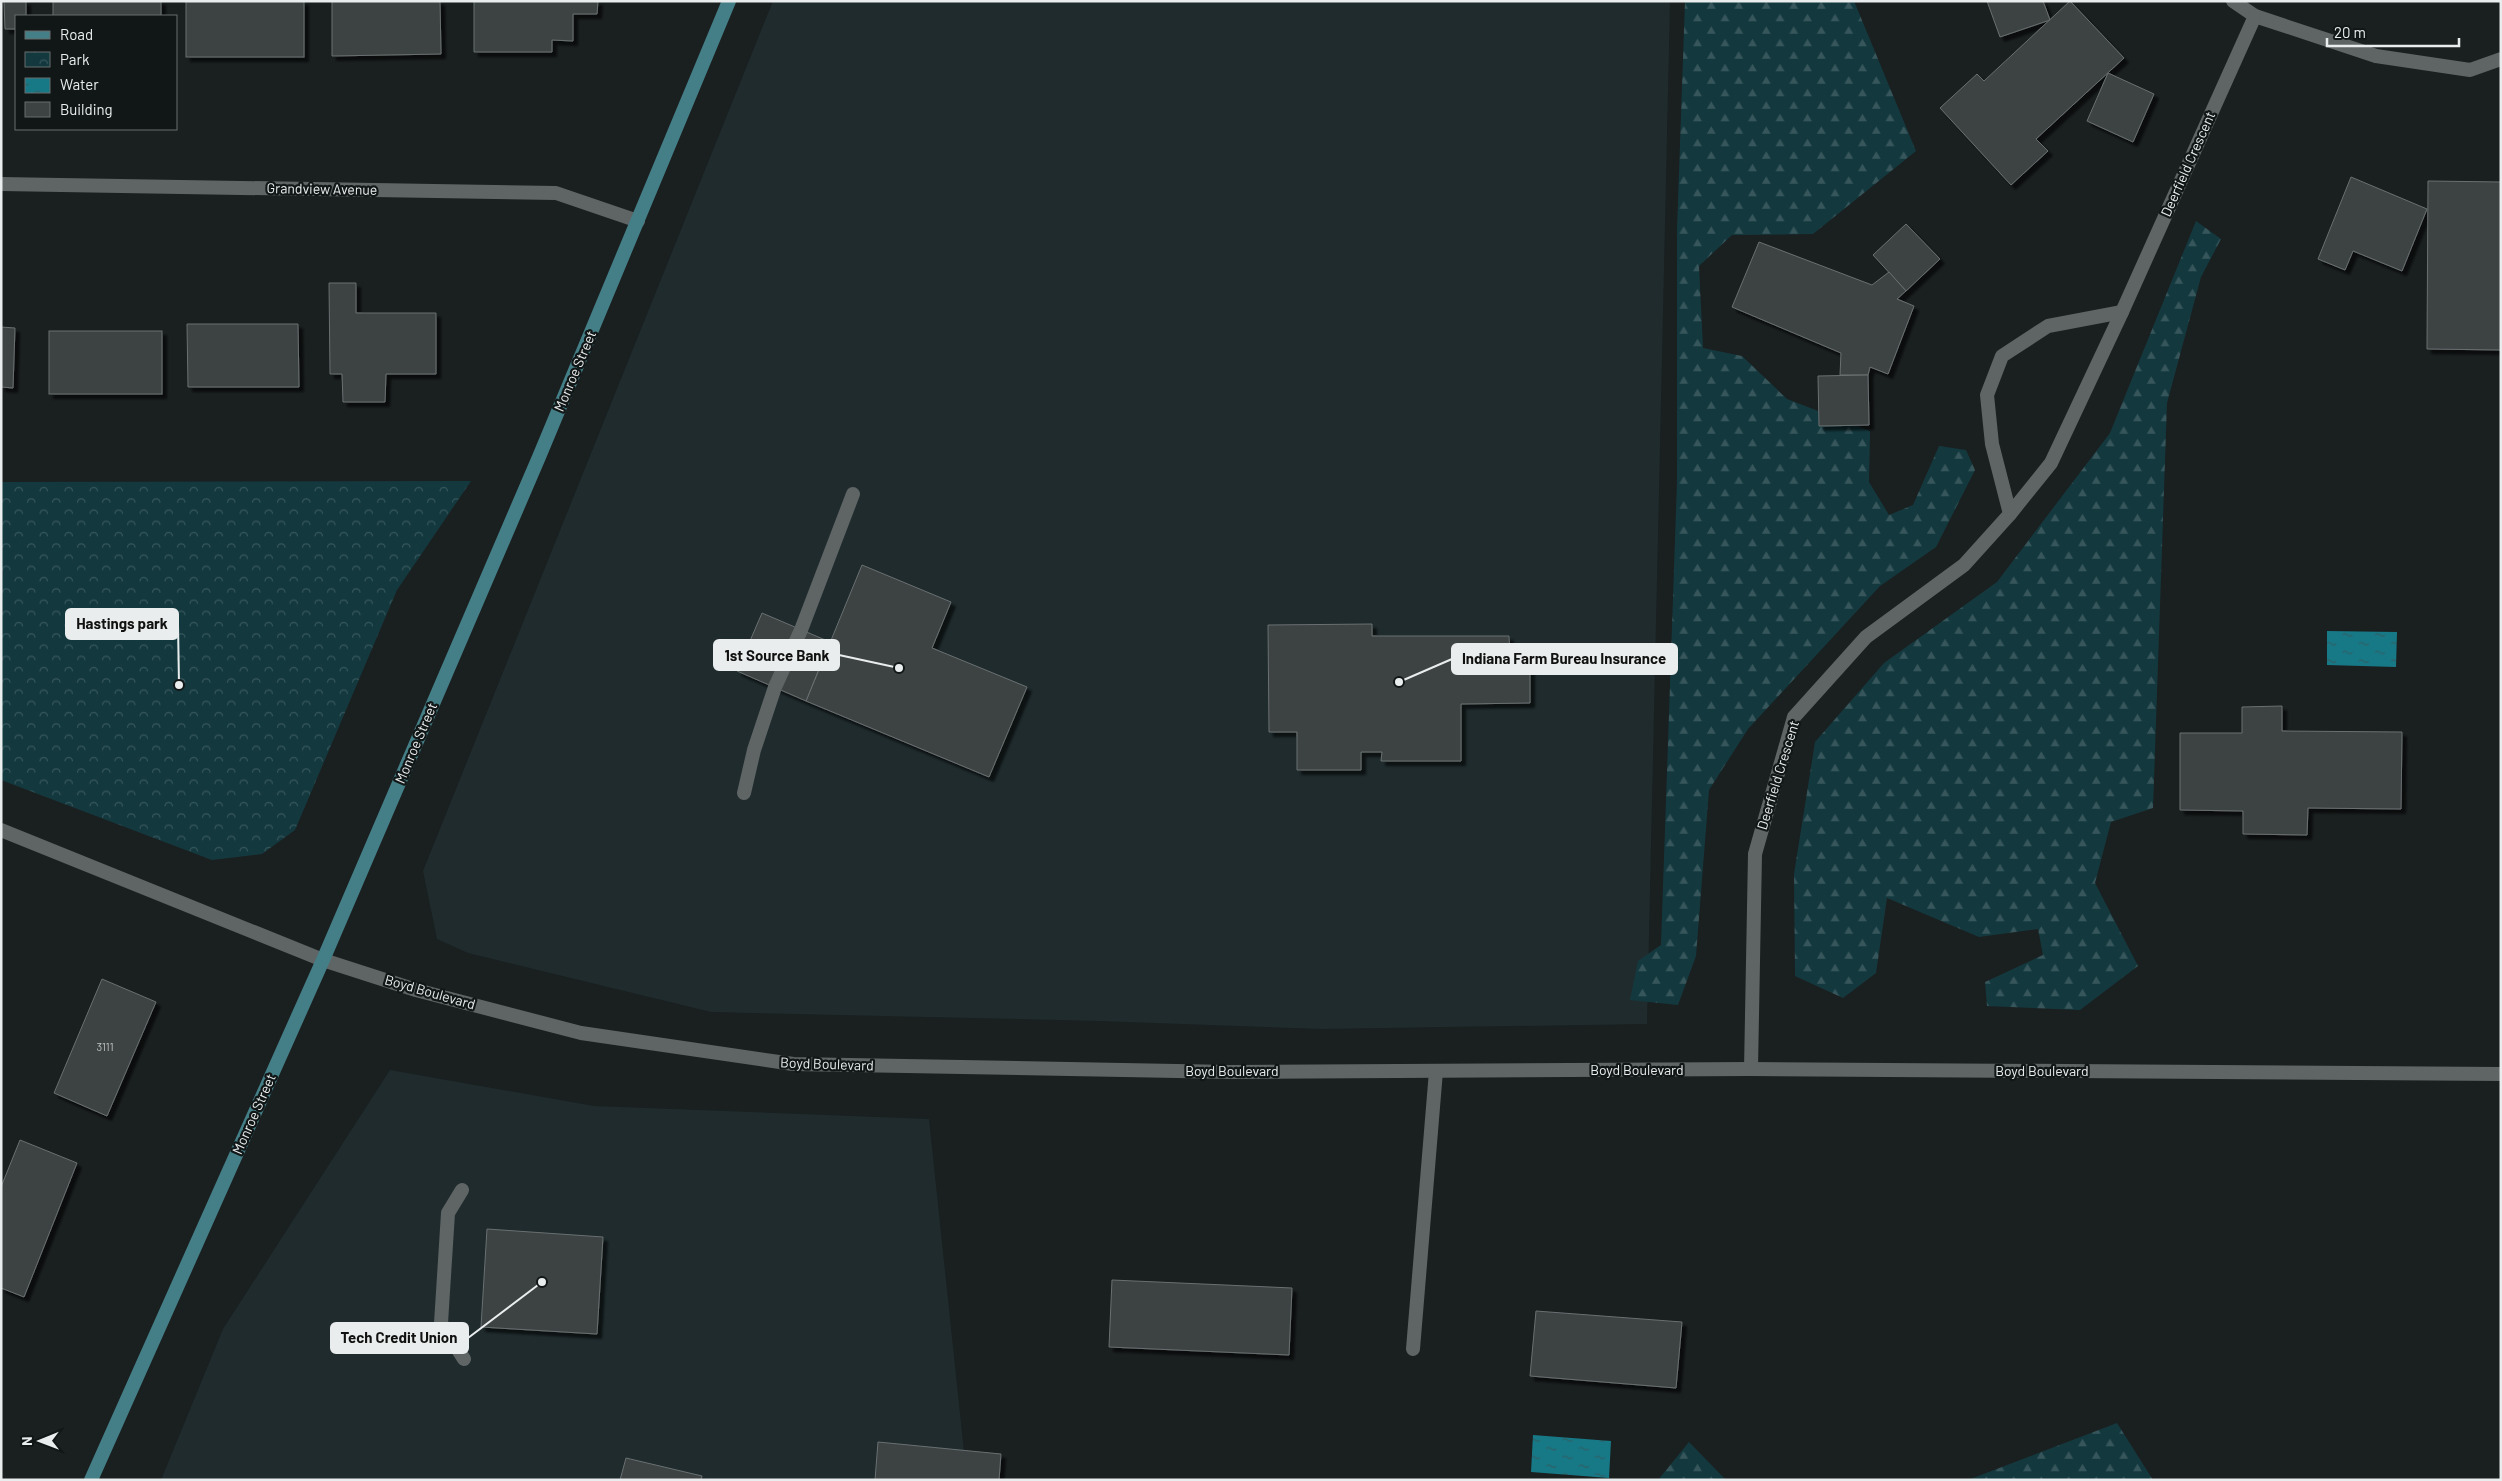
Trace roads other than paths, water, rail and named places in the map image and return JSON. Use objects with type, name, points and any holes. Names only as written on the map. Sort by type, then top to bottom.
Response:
[{"type":"main road","name":"Monroe Street","points":[[91,1480],[324,960],[539,457],[729,1]]},
{"type":"street","points":[[2233,1],[2255,16],[2376,56],[2470,70],[2501,59]]},
{"type":"street","name":"Deerfield Crescent","points":[[1751,1069],[1755,854],[1794,717],[1866,637],[1964,566],[2010,514],[2051,463],[2122,312],[2255,16]]},
{"type":"street","name":"Grandview Avenue","points":[[1,184],[556,193],[638,221]]},
{"type":"street","points":[[2010,514],[1992,444],[1987,395],[2002,356],[2048,326],[2122,312]]},
{"type":"street","points":[[744,793],[754,750],[775,687],[801,630],[853,494]]},
{"type":"street","name":"Boyd Boulevard","points":[[1,830],[324,960],[416,990],[581,1034],[793,1064],[1230,1072],[1751,1069],[2501,1074]]},
{"type":"street","points":[[1413,1348],[1436,1071]]},
{"type":"street","points":[[462,1190],[448,1213],[441,1323],[464,1359]]},
{"type":"water","points":[[2327,631],[2397,632],[2396,667],[2327,665]]},
{"type":"water","points":[[1533,1435],[1611,1441],[1609,1478],[1531,1472]]},
{"type":"place","name":"1st Source Bank","points":[[899,668]]},
{"type":"place","name":"Indiana Farm Bureau Insurance","points":[[1399,682]]},
{"type":"place","name":"Hastings park","points":[[179,685]]},
{"type":"place","name":"Tech Credit Union","points":[[542,1282]]}]
